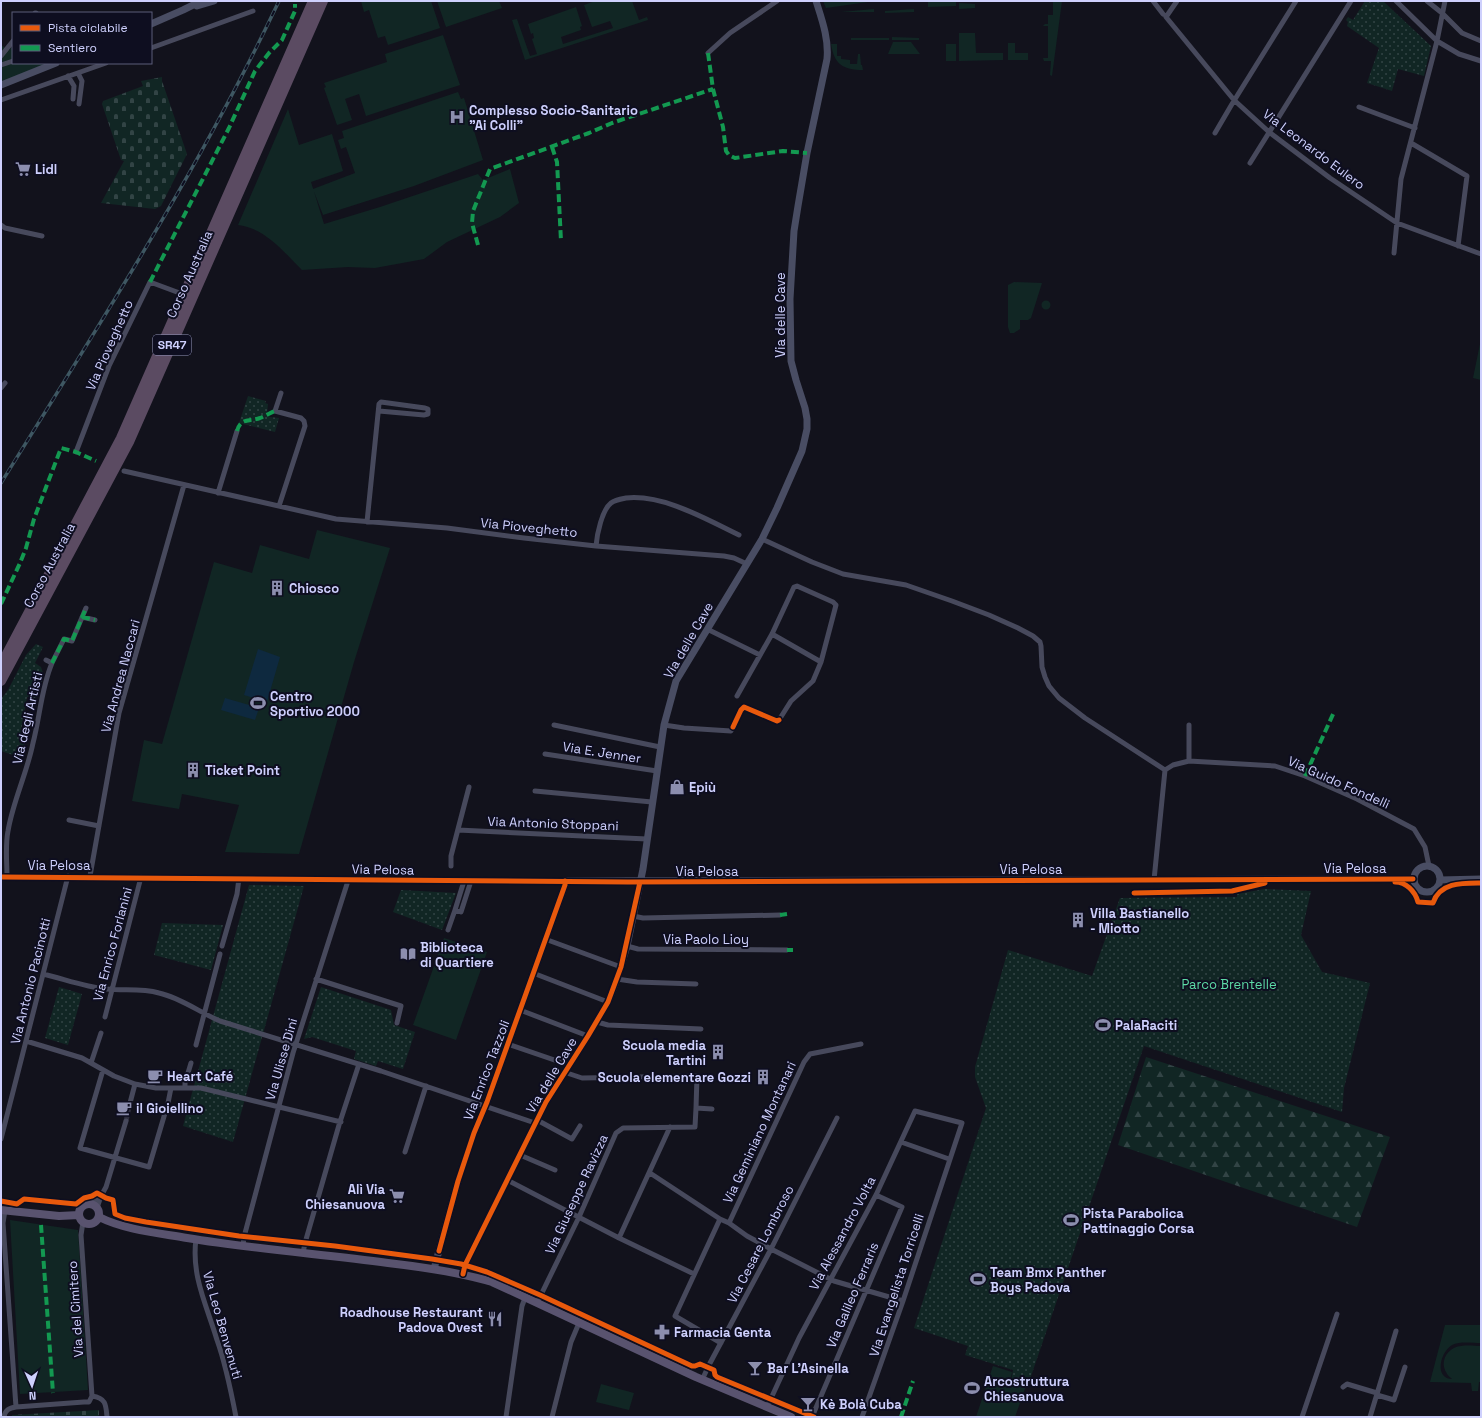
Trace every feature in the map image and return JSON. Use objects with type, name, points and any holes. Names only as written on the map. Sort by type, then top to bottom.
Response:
[{"type":"highway","name":"Corso Australia","points":[[1,665],[121,438],[313,1]]},
{"type":"highway","name":"Corso Australia","points":[[1,681],[129,442],[323,1]]},
{"type":"main road","points":[[99,1217],[92,1224],[86,1224],[82,1218],[83,1207],[94,1206],[99,1217],[124,1226],[243,1246],[434,1269],[463,1274],[492,1282],[702,1380],[791,1417]]},
{"type":"main road","points":[[3,1210],[82,1218]]},
{"type":"street","points":[[152,24],[201,1]]},
{"type":"street","points":[[183,10],[214,1]]},
{"type":"street","points":[[708,53],[730,33],[777,1]]},
{"type":"street","name":"Via delle Cave","points":[[463,1274],[465,1265],[536,1122],[564,1072],[597,1022],[608,1002],[621,968],[627,946],[640,882],[664,725],[676,682],[762,539],[794,472],[802,451],[807,429],[806,408],[791,361],[790,299],[796,218],[828,47],[825,30],[816,1]]},
{"type":"street","name":"Via Leonardo Eulero","points":[[1153,1],[1234,100],[1269,132],[1330,178],[1396,223],[1481,254]]},
{"type":"street","points":[[1164,16],[1177,1]]},
{"type":"street","points":[[1215,133],[1296,1]]},
{"type":"street","points":[[1250,163],[1351,1]]},
{"type":"street","points":[[1396,1],[1438,41],[1459,54],[1481,62]]},
{"type":"street","points":[[1426,1],[1442,13],[1462,33],[1481,41]]},
{"type":"street","points":[[1394,253],[1401,179],[1438,41],[1444,1]]},
{"type":"street","points":[[152,48],[253,12]]},
{"type":"street","points":[[1,56],[12,42]]},
{"type":"street","points":[[1,66],[12,61]]},
{"type":"street","points":[[1,85],[54,64]]},
{"type":"street","points":[[1,100],[103,64]]},
{"type":"street","points":[[78,73],[82,81],[79,104]]},
{"type":"street","points":[[68,76],[74,86],[73,99]]},
{"type":"street","points":[[1359,107],[1415,128]]},
{"type":"street","points":[[1410,143],[1467,176],[1458,246]]},
{"type":"street","points":[[1,225],[5,228],[42,236]]},
{"type":"street","name":"Via Pioveghetto","points":[[76,452],[109,366],[150,282],[185,295]]},
{"type":"street","points":[[1,388],[5,383]]},
{"type":"street","points":[[279,506],[305,426],[304,421],[301,418],[275,412],[281,393]]},
{"type":"street","points":[[367,522],[379,404],[381,402],[425,408],[428,409],[429,412],[428,414],[424,415],[379,411]]},
{"type":"street","points":[[218,493],[237,431]]},
{"type":"street","name":"Via Pioveghetto","points":[[124,471],[336,519],[448,528],[517,538],[596,546],[724,556],[743,561],[746,564]]},
{"type":"street","name":"Via Andrea Naccari","points":[[90,876],[119,713],[184,485]]},
{"type":"street","points":[[596,546],[600,525],[607,508],[611,503],[619,499],[632,498],[674,505],[739,535]]},
{"type":"street","points":[[762,539],[812,562],[843,574],[906,585],[952,601],[989,615],[1033,636],[1040,642],[1045,677],[1049,686],[1059,698],[1085,718],[1165,770],[1154,880]]},
{"type":"street","points":[[737,696],[772,634],[794,587],[797,586],[836,605],[821,662],[813,681],[791,701],[779,720]]},
{"type":"street","points":[[52,663],[64,639],[72,642],[86,608]]},
{"type":"street","points":[[82,617],[95,620]]},
{"type":"street","points":[[707,629],[760,655]]},
{"type":"street","points":[[772,634],[821,662]]},
{"type":"street","name":"Via degli Artisti","points":[[7,877],[6,845],[8,832],[15,801],[30,758],[38,723],[44,684],[52,663],[46,660]]},
{"type":"street","points":[[554,725],[660,747]]},
{"type":"street","points":[[664,725],[684,728],[731,731],[733,727]]},
{"type":"street","points":[[1189,725],[1189,761]]},
{"type":"street","name":"Via E. Jenner","points":[[545,754],[657,771]]},
{"type":"street","name":"Via Guido Fondelli","points":[[1165,770],[1173,765],[1189,761],[1275,766],[1305,776],[1357,799],[1414,829],[1425,847],[1429,866]]},
{"type":"street","points":[[452,866],[451,856],[469,787]]},
{"type":"street","points":[[535,791],[652,802]]},
{"type":"street","points":[[69,820],[99,826]]},
{"type":"street","name":"Via Antonio Stoppani","points":[[458,830],[647,839]]},
{"type":"street","points":[[1429,866],[1436,870],[1439,874],[1440,880],[1435,889],[1427,892],[1419,889],[1415,885],[1414,879],[1421,867],[1429,866]]},
{"type":"street","name":"Via Pelosa","points":[[1,876],[640,882],[1414,879]]},
{"type":"street","name":"Via Antonio Pacinotti","points":[[1,1139],[68,876]]},
{"type":"street","name":"Via Enrico Forlanini","points":[[105,1017],[141,877]]},
{"type":"street","points":[[222,946],[237,894],[239,878]]},
{"type":"street","points":[[1440,880],[1481,879]]},
{"type":"street","name":"Via Ulisse Dini","points":[[243,1246],[244,1237],[295,1044],[348,880]]},
{"type":"street","points":[[448,930],[464,881]]},
{"type":"street","points":[[455,910],[461,912],[471,881]]},
{"type":"street","name":"Via Enrico Tazzoli","points":[[434,1269],[458,1180],[565,886],[565,881]]},
{"type":"street","points":[[633,916],[643,918],[780,915]]},
{"type":"street","points":[[545,939],[621,968]]},
{"type":"street","name":"Via Paolo Lioy","points":[[627,946],[638,949],[787,950]]},
{"type":"street","points":[[196,1045],[220,954]]},
{"type":"street","points":[[533,973],[608,1002]]},
{"type":"street","points":[[43,974],[86,985],[112,989],[139,989],[160,993],[183,1002],[203,1014],[220,1021],[359,1064],[536,1122],[572,1139],[580,1126]]},
{"type":"street","points":[[316,979],[401,1006],[397,1023]]},
{"type":"street","points":[[617,979],[637,982],[696,984]]},
{"type":"street","points":[[520,1010],[588,1036]]},
{"type":"street","points":[[597,1022],[608,1025],[701,1029]]},
{"type":"street","points":[[91,1063],[101,1033]]},
{"type":"street","points":[[26,1041],[75,1055],[118,1078],[135,1084],[156,1088],[201,1088],[340,1124]]},
{"type":"street","points":[[508,1044],[569,1065]]},
{"type":"street","name":"Via Geminiano Montanari","points":[[729,1223],[804,1062],[810,1054],[861,1044]]},
{"type":"street","points":[[185,1087],[191,1063]]},
{"type":"street","points":[[303,1253],[305,1242],[359,1064]]},
{"type":"street","points":[[103,1070],[80,1148],[149,1168],[171,1088]]},
{"type":"street","points":[[564,1072],[582,1078],[697,1076],[696,1108],[712,1109]]},
{"type":"street","points":[[130,1103],[135,1084]]},
{"type":"street","points":[[405,1152],[426,1086]]},
{"type":"street","name":"Via Giuseppe Ravizza","points":[[537,1303],[579,1217],[616,1133],[623,1128],[695,1127],[696,1108]]},
{"type":"street","name":"Via Alessandro Volta","points":[[767,1407],[799,1338],[876,1195],[915,1111],[962,1123]]},
{"type":"street","name":"Via Cesare Lombroso","points":[[702,1380],[837,1118]]},
{"type":"street","points":[[94,1206],[106,1187],[126,1121]]},
{"type":"street","name":"Via Evangelista Torricelli","points":[[862,1417],[962,1123]]},
{"type":"street","points":[[619,1238],[670,1127]]},
{"type":"street","points":[[901,1142],[949,1159]]},
{"type":"street","points":[[520,1154],[555,1170]]},
{"type":"street","points":[[650,1173],[720,1219],[729,1223],[747,1236],[770,1249],[831,1279],[902,1301]]},
{"type":"street","points":[[507,1180],[619,1238],[694,1274]]},
{"type":"street","name":"Via Galileo Ferraris","points":[[812,1417],[902,1208],[876,1195]]},
{"type":"street","points":[[3,1210],[16,1407]]},
{"type":"street","name":"Via del Cimitero","points":[[82,1218],[81,1235],[92,1396]]},
{"type":"street","name":"Via Geminiano Montanari","points":[[720,1219],[675,1316],[721,1343]]},
{"type":"street","name":"Via Leo Benvenuti","points":[[196,1239],[194,1258],[197,1282],[218,1340],[236,1417]]},
{"type":"street","points":[[506,1417],[522,1306],[525,1298]]},
{"type":"street","points":[[1302,1417],[1337,1314]]},
{"type":"street","points":[[552,1417],[571,1342],[579,1323]]},
{"type":"street","points":[[1370,1417],[1396,1331]]},
{"type":"street","points":[[1343,1387],[1347,1384],[1394,1400],[1405,1367]]},
{"type":"street","points":[[4,1417],[7,1410],[16,1407],[89,1402],[92,1396],[101,1398],[106,1405],[107,1417]]},
{"type":"green space","points":[[361,1],[431,1],[440,28],[388,45],[385,36],[378,38],[369,10],[364,12]]},
{"type":"green space","points":[[437,1],[499,1],[502,8],[446,27]]},
{"type":"green space","points":[[595,1],[632,1],[639,20],[647,17],[648,20],[525,60],[512,20],[517,19],[530,56],[537,54],[532,39],[534,38],[533,33],[531,34],[528,24],[576,7],[582,26],[580,27],[581,30],[561,37],[563,44],[613,28],[610,21],[592,27],[584,5]]},
{"type":"green space","points":[[823,1],[875,1],[826,8]]},
{"type":"green space","points":[[956,1],[956,6],[928,7],[928,2]]},
{"type":"green space","points":[[1053,1],[1062,1],[1052,76],[1050,75],[1051,61],[1044,61],[1043,58],[1048,58],[1048,26],[1043,26],[1048,24],[1048,15],[1053,15]]},
{"type":"green space","points":[[1365,1],[1383,1],[1431,46],[1424,76],[1398,69],[1392,91],[1367,83],[1379,48],[1347,26],[1348,22],[1346,20],[1348,17],[1353,20]]},
{"type":"green space","points":[[959,3],[975,4],[975,8],[959,9]]},
{"type":"green space","points":[[874,9],[874,12],[841,12]]},
{"type":"green space","points":[[914,9],[914,12],[885,13],[885,11]]},
{"type":"green space","points":[[959,33],[975,33],[976,53],[1003,53],[1003,60],[959,61]]},
{"type":"green space","points":[[443,35],[460,85],[366,116],[359,94],[345,99],[352,120],[337,125],[324,88],[326,87],[324,83],[387,62],[385,54]]},
{"type":"green space","points":[[892,37],[919,38],[919,40],[892,40]]},
{"type":"green space","points":[[851,38],[889,38],[889,40],[851,40]]},
{"type":"green space","points":[[893,42],[911,42],[920,54],[888,54]]},
{"type":"green space","points":[[1008,43],[1015,43],[1015,53],[1028,53],[1028,60],[1008,60]]},
{"type":"green space","points":[[831,44],[837,44],[837,56],[841,56],[841,59],[850,60],[850,64],[857,64],[858,54],[860,54],[863,70],[850,69],[837,61],[832,51]]},
{"type":"green space","points":[[946,44],[956,44],[956,61],[946,61]]},
{"type":"green space","points":[[1,45],[9,50],[12,47],[12,64],[50,64],[1,84]]},
{"type":"green space","points":[[162,77],[162,81],[187,154],[161,206],[155,209],[101,203],[124,161],[121,160],[102,104],[103,101],[143,86],[141,81]]},
{"type":"green space","points":[[458,92],[461,99],[464,98],[483,160],[414,186],[323,215],[313,189],[355,173],[346,147],[341,149],[338,140],[344,138],[342,131]]},
{"type":"green space","points":[[288,109],[299,145],[332,134],[343,171],[311,182],[324,224],[478,174],[483,180],[510,169],[519,203],[500,217],[447,242],[424,259],[375,268],[348,267],[302,270],[281,249],[265,236],[248,227],[238,225]]},
{"type":"green space","points":[[1014,282],[1042,283],[1031,318],[1028,320],[1020,320],[1020,329],[1014,333],[1010,333],[1008,327],[1008,285]]},
{"type":"green space","points":[[1046,300],[1051,305],[1046,310],[1041,305]]},
{"type":"green space","points":[[1481,339],[1481,380],[1473,378]]},
{"type":"green space","points":[[248,396],[266,401],[265,403],[268,404],[267,414],[270,417],[279,418],[275,432],[239,423]]},
{"type":"green space","name":"Centro Sportivo 2000","points":[[317,530],[390,548],[354,662],[299,854],[225,852],[239,805],[182,794],[179,809],[132,801],[144,740],[162,744],[214,562],[252,573],[260,545],[309,559]]},
{"type":"green space","points":[[36,644],[43,647],[35,663],[41,667],[43,673],[42,682],[38,681],[36,698],[27,697],[19,742],[26,745],[22,758],[1,751],[1,699],[8,690],[26,655]]},
{"type":"green space","points":[[249,885],[304,886],[233,1142],[183,1126]]},
{"type":"green space","name":"Parco Brentelle","points":[[1265,889],[1311,891],[1301,935],[1322,972],[1370,983],[1344,1088],[1342,1112],[1144,1046],[1028,1385],[1011,1380],[1013,1370],[965,1355],[968,1346],[914,1328],[986,1108],[975,1077],[975,1067],[1008,950],[1092,976],[1120,898],[1237,897],[1237,894]]},
{"type":"green space","points":[[401,890],[456,893],[442,930],[393,912]]},
{"type":"green space","points":[[162,923],[223,925],[211,970],[154,955]]},
{"type":"green space","points":[[444,938],[487,952],[456,1040],[413,1025]]},
{"type":"green space","points":[[59,987],[82,994],[68,1045],[45,1038]]},
{"type":"green space","points":[[321,987],[391,1010],[394,1025],[415,1032],[403,1069],[378,1061],[376,1066],[354,1059],[356,1051],[312,1037],[304,1039]]},
{"type":"green space","points":[[1146,1057],[1390,1137],[1357,1227],[1118,1145]]},
{"type":"green space","points":[[10,1220],[78,1230],[88,1390],[20,1394]]},
{"type":"green space","points":[[1445,1325],[1481,1325],[1481,1343],[1462,1343],[1452,1345],[1444,1353],[1441,1365],[1443,1375],[1446,1378],[1452,1379],[1447,1374],[1444,1367],[1446,1355],[1457,1347],[1481,1346],[1481,1382],[1479,1382],[1478,1391],[1472,1391],[1471,1383],[1430,1382]]},
{"type":"green space","points":[[993,1366],[1012,1372],[1010,1381],[1026,1386],[1015,1417],[976,1417]]},
{"type":"green space","points":[[601,1384],[634,1393],[629,1410],[596,1402]]},
{"type":"green space","points":[[99,1410],[99,1417],[12,1417],[12,1415]]},
{"type":"water","points":[[258,649],[280,657],[267,702],[244,695]]},
{"type":"water","points":[[225,698],[259,708],[255,720],[221,710]]},
{"type":"tunnel","points":[[126,1121],[130,1103]]},
{"type":"railway","points":[[1,483],[111,306],[182,186],[248,64],[279,1]]},
{"type":"marked path","points":[[150,282],[229,128],[255,71],[269,53],[282,40],[295,11],[295,4]]},
{"type":"marked path","points":[[708,53],[713,89],[723,127],[726,151],[729,155],[735,158],[783,151],[807,153]]},
{"type":"marked path","points":[[478,245],[472,223],[473,211],[490,169],[589,133],[612,123],[713,89]]},
{"type":"marked path","points":[[552,147],[557,162],[561,241]]},
{"type":"marked path","points":[[237,431],[243,422],[260,418],[275,411]]},
{"type":"marked path","points":[[1,604],[26,548],[34,519],[61,448],[76,452],[96,461]]},
{"type":"marked path","points":[[52,663],[64,639],[72,641],[86,608]]},
{"type":"marked path","points":[[82,617],[95,620]]},
{"type":"marked path","points":[[1305,776],[1334,712]]},
{"type":"marked path","points":[[780,915],[787,914]]},
{"type":"marked path","points":[[787,950],[793,950]]},
{"type":"marked path","points":[[41,1225],[53,1393]]},
{"type":"marked path","points":[[901,1417],[913,1381]]},
{"type":"cycle path","points":[[733,727],[744,707],[777,721],[779,720]]},
{"type":"cycle path","points":[[1,877],[628,882],[1413,879]]},
{"type":"cycle path","points":[[439,1251],[458,1181],[474,1133],[487,1102],[565,885],[565,881]]},
{"type":"cycle path","points":[[463,1274],[465,1265],[546,1102],[608,1002],[621,967],[640,882]]},
{"type":"cycle path","points":[[1395,882],[1399,882],[1410,888],[1415,894],[1418,902],[1433,903],[1436,896],[1447,887],[1467,883],[1481,883]]},
{"type":"cycle path","points":[[1134,893],[1232,891],[1265,883]]},
{"type":"cycle path","points":[[1,1201],[17,1204],[24,1199],[76,1204],[84,1198],[97,1193],[113,1200],[115,1214],[125,1218],[239,1236],[335,1246],[461,1264],[487,1272],[540,1295],[692,1366],[700,1364],[714,1370],[717,1377],[814,1417]]},
{"type":"place","name":"Complesso Socio-Sanitario \"Ai Colli\"","points":[[457,117]]},
{"type":"place","name":"Lidl","points":[[23,169]]},
{"type":"place","name":"Chiosco","points":[[277,588]]},
{"type":"place","name":"Centro Sportivo 2000","points":[[258,703]]},
{"type":"place","name":"Ticket Point","points":[[193,770]]},
{"type":"place","name":"Epiù","points":[[677,787]]},
{"type":"place","name":"Villa Bastianello - Miotto","points":[[1078,920]]},
{"type":"place","name":"Biblioteca di Quartiere","points":[[408,954]]},
{"type":"place","name":"PalaRaciti","points":[[1103,1025]]},
{"type":"place","name":"Scuola media Tartini","points":[[718,1052]]},
{"type":"place","name":"Heart Café","points":[[155,1076]]},
{"type":"place","name":"Scuola elementare Gozzi","points":[[763,1077]]},
{"type":"place","name":"il Gioiellino","points":[[124,1108]]},
{"type":"place","name":"Alì Via Chiesanuova","points":[[397,1196]]},
{"type":"place","name":"Pista Parabolica Pattinaggio Corsa","points":[[1071,1220]]},
{"type":"place","name":"Team Bmx Panther Boys Padova","points":[[978,1279]]},
{"type":"place","name":"Roadhouse Restaurant Padova Ovest","points":[[495,1319]]},
{"type":"place","name":"Farmacia Genta","points":[[662,1332]]},
{"type":"place","name":"Bar L'Asinella","points":[[755,1368]]},
{"type":"place","name":"Arcostruttura Chiesanuova","points":[[972,1388]]},
{"type":"place","name":"Kè Bolà Cuba","points":[[808,1404]]}]
